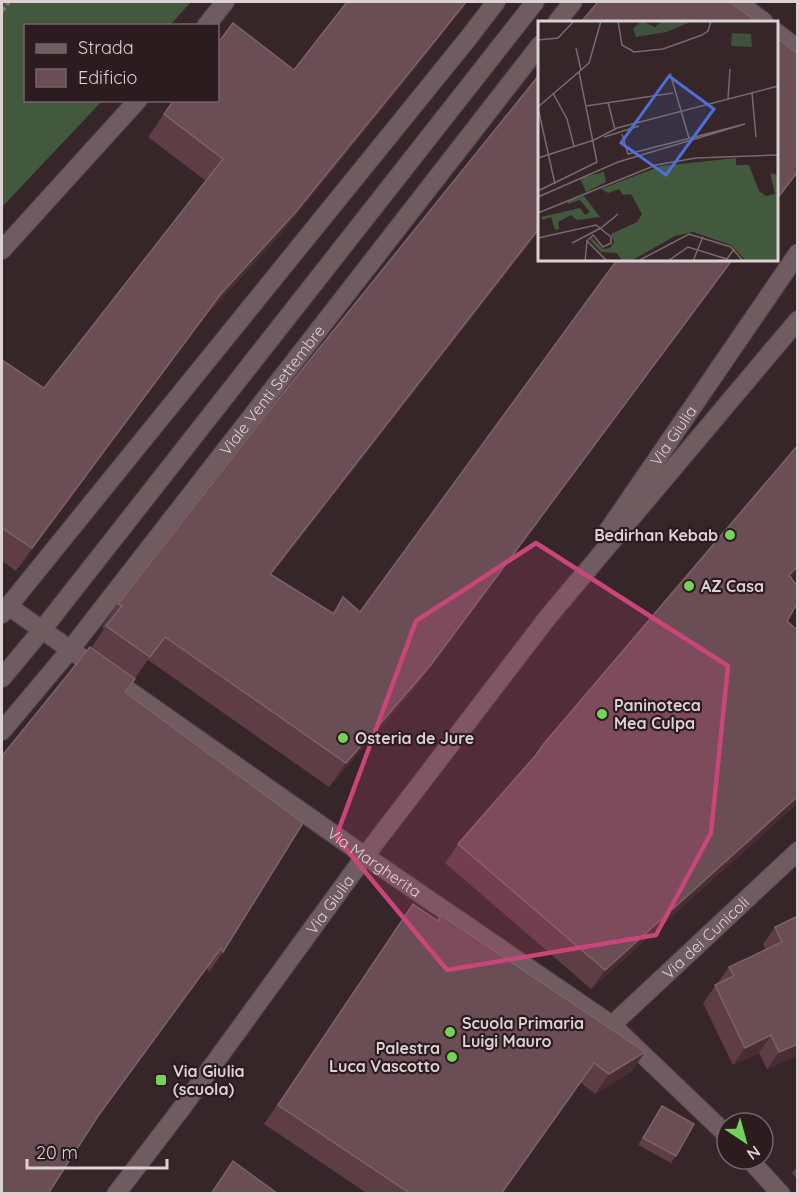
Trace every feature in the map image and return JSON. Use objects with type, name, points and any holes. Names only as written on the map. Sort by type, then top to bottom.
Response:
[{"type":"street","points":[[208,24],[225,2]]},
{"type":"street","points":[[5,610],[496,2]]},
{"type":"street","name":"Viale Venti Settembre","points":[[2,678],[535,2]]},
{"type":"street","points":[[558,21],[573,2]]},
{"type":"street","points":[[738,2],[763,21]]},
{"type":"street","points":[[778,33],[798,49]]},
{"type":"street","name":"Viale Venti Settembre","points":[[2,732],[70,650],[538,48]]},
{"type":"street","points":[[2,250],[136,102]]},
{"type":"street","name":"Via Giulia","points":[[548,617],[798,253]]},
{"type":"street","name":"Via Giulia","points":[[116,1194],[181,1109],[365,856],[548,617],[798,320]]},
{"type":"street","name":"Via Margherita","points":[[5,610],[42,630],[612,1025],[715,1124]]},
{"type":"street","name":"Via dei Cunicoli","points":[[612,1025],[798,851]]},
{"type":"street","points":[[760,1171],[781,1194]]},
{"type":"path","points":[[2,12],[9,2]]},
{"type":"highlighted area","points":[[536,543],[728,666],[711,833],[656,935],[447,970],[336,837],[416,621]]},
{"type":"green space","points":[[2,2],[191,2],[171,24],[24,24],[24,102],[101,102],[2,207]]},
{"type":"building","points":[[347,2],[466,2],[294,214],[220,295],[32,548],[2,528],[2,360],[44,388],[223,159],[164,114],[173,102],[219,102],[219,42],[233,23],[294,70]]},
{"type":"building","points":[[598,2],[730,2],[756,21],[582,21]]},
{"type":"building","points":[[778,39],[798,54],[798,171],[778,198]]},
{"type":"building","points":[[538,76],[538,230],[270,574],[334,614],[343,597],[360,612],[616,261],[731,261],[430,666],[346,763],[165,637],[150,657],[106,626],[122,606],[118,604],[263,418]]},
{"type":"building","points":[[798,445],[798,566],[789,575],[798,587],[798,602],[787,621],[798,631],[798,796],[605,970],[458,844]]},
{"type":"building","points":[[90,647],[135,679],[125,692],[303,823],[223,952],[221,948],[98,1116],[48,1194],[2,1194],[2,756]]},
{"type":"building","name":"Palestra Luca Vascotto","points":[[413,904],[438,921],[441,915],[645,1052],[609,1074],[594,1063],[501,1194],[411,1194],[278,1105]]},
{"type":"building","points":[[798,916],[798,1044],[779,1052],[771,1035],[745,1048],[715,985],[734,976],[729,967],[782,942],[775,927]]},
{"type":"building","points":[[662,1106],[694,1124],[676,1156],[643,1138]]},
{"type":"building","points":[[233,1161],[278,1194],[211,1194]]},
{"type":"place","name":"Bedirhan Kebab","points":[[730,535]]},
{"type":"place","name":"AZ Casa","points":[[689,586]]},
{"type":"place","name":"Paninoteca Mea Culpa","points":[[602,714]]},
{"type":"place","name":"Osteria de Jure","points":[[343,738]]},
{"type":"place","name":"Scuola Primaria Luigi Mauro","points":[[450,1032]]},
{"type":"place","name":"Palestra Luca Vascotto","points":[[452,1057]]},
{"type":"place","name":"Via Giulia (scuola)","points":[[161,1080]]}]
